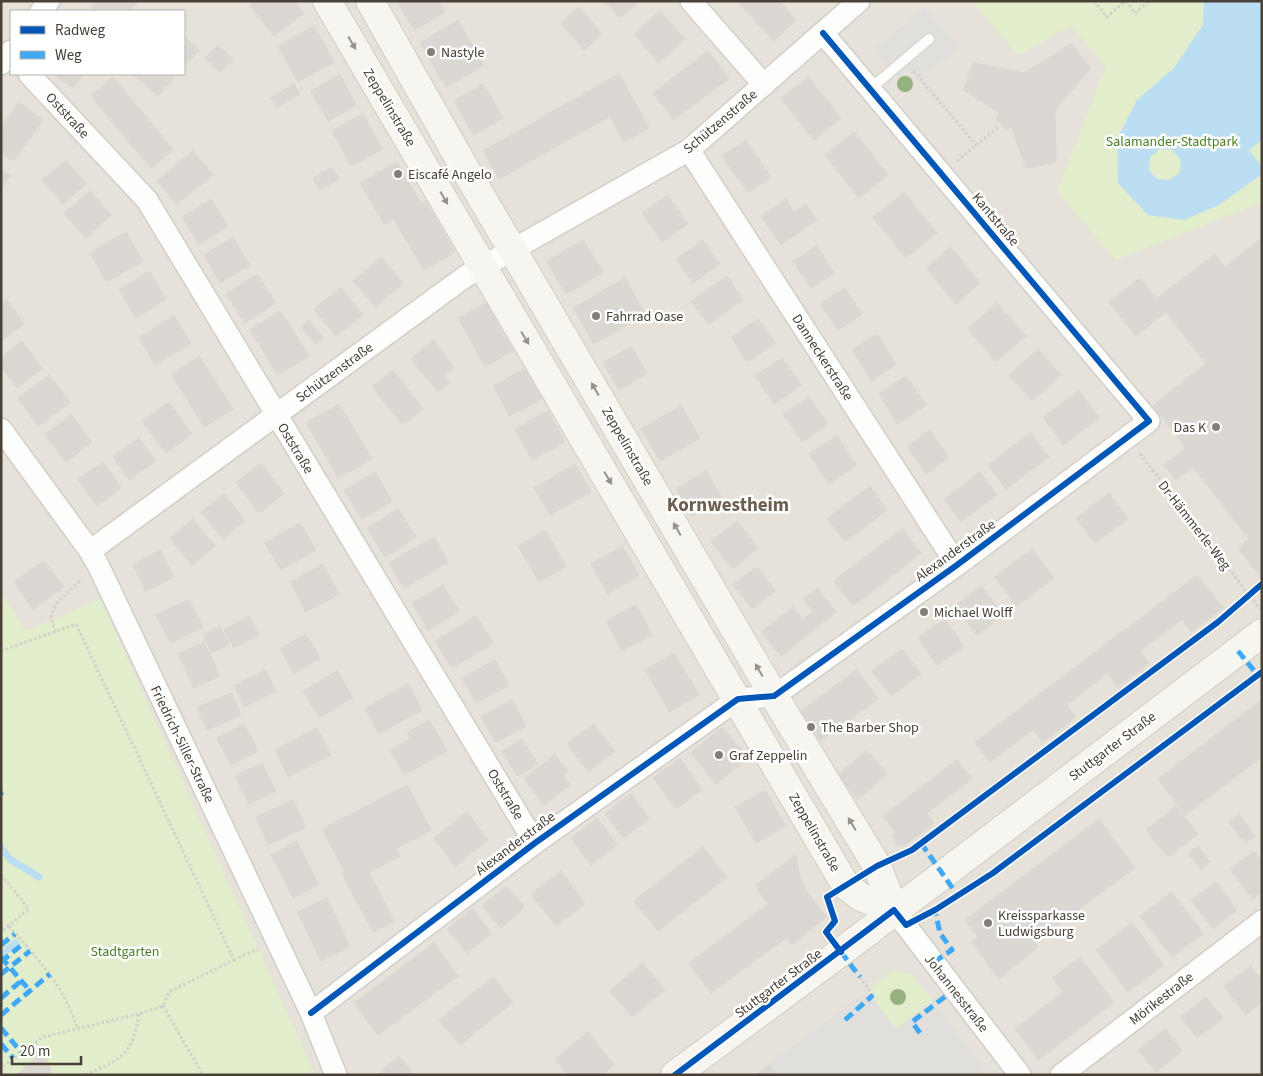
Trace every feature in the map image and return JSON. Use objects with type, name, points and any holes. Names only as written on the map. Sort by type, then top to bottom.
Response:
[{"type":"street","name":"Zeppelinstraße","points":[[327,1],[846,886],[861,898],[894,910]]},
{"type":"street","name":"Zeppelinstraße","points":[[370,1],[472,181],[774,696],[877,866],[894,910]]},
{"type":"street","points":[[691,1],[764,85]]},
{"type":"street","name":"Schützenstraße","points":[[512,248],[688,150],[859,1]]},
{"type":"street","name":"Kantstraße","points":[[823,33],[1149,421]]},
{"type":"street","name":"Oststraße","points":[[29,75],[147,200],[535,843]]},
{"type":"street","name":"Danneckerstraße","points":[[688,150],[957,565]]},
{"type":"street","points":[[483,266],[512,248]]},
{"type":"street","name":"Schützenstraße","points":[[94,559],[276,415],[466,276],[483,266]]},
{"type":"street","name":"Alexanderstraße","points":[[774,696],[957,565],[1149,421]]},
{"type":"street","name":"Friedrich-Siller-Straße","points":[[1,429],[94,559],[311,1013],[336,1075]]},
{"type":"street","name":"Stuttgarter Straße","points":[[675,1075],[841,952],[1262,633]]},
{"type":"street","points":[[738,699],[774,696]]},
{"type":"street","name":"Alexanderstraße","points":[[311,1013],[535,843],[738,699]]},
{"type":"street","name":"Johannesstraße","points":[[894,910],[1020,1075]]},
{"type":"street","name":"Mörikestraße","points":[[1061,1075],[1262,920]]},
{"type":"lane","points":[[870,89],[929,39]]},
{"type":"path","points":[[1094,1],[1107,17],[1123,3],[1121,1]]},
{"type":"path","points":[[1126,1],[1136,12],[1149,1]]},
{"type":"path","points":[[905,59],[976,145]]},
{"type":"path","points":[[942,174],[999,126]]},
{"type":"path","points":[[56,632],[51,616],[56,604],[82,578],[94,559]]},
{"type":"path","points":[[877,866],[912,850],[1218,622],[1262,584]]},
{"type":"path","points":[[1,651],[76,624],[234,960],[169,992],[164,1006],[203,1075]]},
{"type":"path","points":[[1259,676],[1262,672]]},
{"type":"path","points":[[1,875],[29,909],[1,932]]},
{"type":"path","points":[[841,952],[826,932],[835,921],[827,897],[846,886]]},
{"type":"path","points":[[8,926],[59,985],[77,1027]]},
{"type":"path","points":[[860,977],[873,994]]},
{"type":"path","points":[[1,1068],[33,1042],[77,1027],[139,1014],[164,1006]]},
{"type":"path","points":[[85,1075],[124,1056],[136,1037],[139,1014]]},
{"type":"shaded area","points":[[1,1],[1262,1],[1262,1075],[1,1075]]},
{"type":"shaded area","points":[[924,7],[959,47],[918,82],[907,69],[898,77],[874,50]]},
{"type":"shaded area","points":[[867,991],[896,1029],[933,1001],[989,1075],[776,1075],[768,1065]]},
{"type":"green space","name":"Salamander-Stadtpark","points":[[972,1],[1262,1],[1262,202],[1116,260],[1057,191],[1106,66],[1071,26],[1018,55]]},
{"type":"green space","name":"Stadtgarten","points":[[1,593],[26,631],[100,599],[315,1075],[1,1075]]},
{"type":"green space","points":[[893,970],[912,975],[933,1001],[895,1029],[867,991]]},
{"type":"water","points":[[1204,1],[1262,1],[1262,140],[1249,150],[1262,167],[1262,174],[1219,205],[1184,220],[1148,215],[1118,183],[1117,139],[1137,100],[1174,68],[1203,25]],"holes":[[[1160,149],[1172,150],[1181,160],[1180,172],[1170,180],[1157,179],[1149,170],[1150,157]]]},
{"type":"water","points":[[16,938],[20,944],[1,959],[1,951]]},
{"type":"building","points":[[96,1],[138,1],[132,10],[94,10],[91,8]]},
{"type":"building","points":[[255,1],[295,1],[304,13],[274,36],[250,5]]},
{"type":"building","points":[[397,1],[438,1],[445,12],[414,30]]},
{"type":"building","points":[[604,1],[639,1],[620,18]]},
{"type":"building","points":[[737,1],[779,1],[796,20],[774,41]]},
{"type":"building","points":[[579,7],[602,34],[584,50],[561,23]]},
{"type":"building","points":[[660,11],[685,39],[659,63],[634,34]]},
{"type":"building","points":[[458,20],[471,43],[433,65],[420,43]]},
{"type":"building","points":[[314,26],[334,62],[298,82],[278,46]]},
{"type":"building","points":[[185,37],[199,50],[185,65]]},
{"type":"building","points":[[471,43],[484,65],[446,87],[433,65]]},
{"type":"building","points":[[1071,44],[1091,68],[1055,110],[1056,162],[1026,168],[1011,126],[1006,130],[995,117],[1000,113],[963,90],[974,63],[1024,73]]},
{"type":"building","points":[[218,45],[233,59],[220,72],[205,58]]},
{"type":"building","points":[[708,51],[729,79],[701,99],[681,72]]},
{"type":"building","points":[[681,72],[701,99],[674,120],[653,93]]},
{"type":"building","points":[[619,74],[649,128],[624,142],[610,117],[591,127],[575,99]]},
{"type":"building","points":[[54,75],[83,75],[73,88]]},
{"type":"building","points":[[134,75],[176,75],[158,96]]},
{"type":"building","points":[[340,75],[356,105],[328,121],[311,91]]},
{"type":"building","points":[[113,77],[144,114],[121,133],[91,95]]},
{"type":"building","points":[[808,77],[841,118],[814,140],[781,99]]},
{"type":"building","points":[[294,84],[300,94],[277,108],[271,98]]},
{"type":"building","points":[[483,84],[503,118],[474,135],[454,101]]},
{"type":"building","points":[[575,99],[591,127],[545,153],[529,125]]},
{"type":"building","points":[[19,102],[43,120],[28,141],[4,123]]},
{"type":"building","points":[[144,114],[173,150],[151,168],[121,133]]},
{"type":"building","points":[[363,114],[382,149],[351,166],[332,131]]},
{"type":"building","points":[[4,123],[28,141],[13,161],[1,153],[1,126]]},
{"type":"building","points":[[529,125],[545,153],[499,179],[483,151]]},
{"type":"building","points":[[854,132],[888,175],[859,198],[825,155]]},
{"type":"building","points":[[746,140],[771,177],[748,193],[722,156]]},
{"type":"building","points":[[193,151],[213,175],[176,204],[157,181]]},
{"type":"building","points":[[66,160],[86,184],[63,204],[42,180]]},
{"type":"building","points":[[397,162],[421,203],[384,224],[360,183]]},
{"type":"building","points":[[332,167],[339,179],[320,190],[313,178]]},
{"type":"building","points":[[1,170],[10,176],[1,188]]},
{"type":"building","points":[[90,191],[111,215],[86,238],[64,213]]},
{"type":"building","points":[[904,193],[937,233],[906,258],[873,217]]},
{"type":"building","points":[[668,195],[688,224],[662,242],[642,213]]},
{"type":"building","points":[[211,199],[228,226],[199,244],[182,217]]},
{"type":"building","points":[[786,199],[794,212],[806,204],[817,220],[781,245],[761,216]]},
{"type":"building","points":[[425,201],[455,252],[424,270],[394,219]]},
{"type":"building","points":[[126,232],[143,261],[107,282],[90,253]]},
{"type":"building","points":[[233,237],[250,265],[220,283],[204,255]]},
{"type":"building","name":"Das K","points":[[1262,238],[1262,572],[1259,575],[1238,548],[1249,539],[1193,467],[1176,480],[1164,465],[1186,448],[1153,405],[1206,364],[1156,299],[1215,254],[1225,267]]},
{"type":"building","points":[[583,240],[603,272],[566,294],[547,261]]},
{"type":"building","points":[[703,240],[720,264],[693,283],[676,259]]},
{"type":"building","points":[[817,246],[834,273],[811,288],[793,261]]},
{"type":"building","points":[[951,247],[980,283],[956,304],[926,268]]},
{"type":"building","points":[[381,257],[403,283],[376,307],[353,281]]},
{"type":"building","points":[[149,271],[166,299],[136,318],[119,290]]},
{"type":"building","points":[[257,274],[276,303],[245,323],[226,294]]},
{"type":"building","points":[[727,276],[743,300],[708,324],[691,301]]},
{"type":"building","points":[[625,278],[645,314],[594,344],[573,308]]},
{"type":"building","points":[[1140,278],[1166,312],[1136,336],[1109,302]]},
{"type":"building","points":[[341,288],[363,315],[336,336],[314,309]]},
{"type":"building","points":[[845,288],[862,314],[838,330],[820,304]]},
{"type":"building","points":[[7,300],[24,324],[1,341],[1,304]]},
{"type":"building","points":[[486,303],[513,351],[485,366],[458,318]]},
{"type":"building","points":[[997,303],[1026,336],[996,362],[968,329]]},
{"type":"building","points":[[280,311],[294,332],[263,351],[250,330]]},
{"type":"building","points":[[174,316],[191,343],[155,365],[139,338]]},
{"type":"building","points":[[758,319],[775,343],[747,362],[731,337]]},
{"type":"building","points":[[309,320],[323,338],[316,344],[301,327]]},
{"type":"building","points":[[294,332],[309,356],[278,375],[263,351]]},
{"type":"building","points":[[877,334],[896,364],[872,381],[852,350]]},
{"type":"building","points":[[433,340],[454,367],[444,376],[450,383],[438,392],[411,359]]},
{"type":"building","points":[[22,341],[42,369],[17,388],[1,367],[1,357]]},
{"type":"building","points":[[631,347],[647,373],[619,390],[603,363]]},
{"type":"building","points":[[1038,349],[1061,375],[1032,401],[1009,375]]},
{"type":"building","points":[[199,356],[233,409],[204,427],[171,374]]},
{"type":"building","points":[[782,358],[801,385],[775,404],[755,376]]},
{"type":"building","points":[[525,369],[542,399],[510,416],[493,386]]},
{"type":"building","points":[[393,370],[423,409],[403,425],[372,387]]},
{"type":"building","points":[[49,375],[70,403],[38,426],[18,398]]},
{"type":"building","points":[[906,376],[926,405],[898,424],[879,394]]},
{"type":"building","points":[[1079,391],[1099,418],[1063,445],[1043,417]]},
{"type":"building","points":[[809,397],[828,424],[802,442],[783,414]]},
{"type":"building","points":[[169,402],[192,434],[166,453],[142,421]]},
{"type":"building","points":[[339,404],[356,432],[323,451],[306,423]]},
{"type":"building","points":[[681,406],[700,438],[660,461],[641,429]]},
{"type":"building","points":[[548,411],[565,442],[532,460],[515,429]]},
{"type":"building","points":[[71,415],[92,442],[66,462],[45,435]]},
{"type":"building","points":[[930,430],[949,458],[926,474],[907,446]]},
{"type":"building","points":[[356,432],[372,459],[338,478],[323,451]]},
{"type":"building","points":[[1030,433],[1049,457],[1027,473],[1009,449]]},
{"type":"building","points":[[837,436],[856,465],[829,484],[809,454]]},
{"type":"building","points":[[139,438],[156,461],[129,480],[113,456]]},
{"type":"building","points":[[1009,449],[1027,473],[1006,489],[988,465]]},
{"type":"building","points":[[103,462],[121,488],[97,506],[78,479]]},
{"type":"building","points":[[261,463],[284,494],[259,513],[236,482]]},
{"type":"building","points":[[575,464],[591,492],[550,515],[534,488]]},
{"type":"building","points":[[706,471],[722,498],[691,516],[676,489]]},
{"type":"building","points":[[375,472],[392,501],[362,519],[344,490]]},
{"type":"building","points":[[980,472],[997,495],[979,508],[962,486]]},
{"type":"building","points":[[870,486],[887,510],[845,542],[827,518]]},
{"type":"building","points":[[962,486],[979,508],[961,522],[944,499]]},
{"type":"building","points":[[1109,493],[1128,519],[1095,543],[1076,518]]},
{"type":"building","points":[[224,494],[245,521],[223,539],[201,512]]},
{"type":"building","points":[[398,509],[416,537],[385,557],[367,528]]},
{"type":"building","points":[[193,519],[215,546],[192,565],[170,539]]},
{"type":"building","points":[[737,521],[758,548],[733,569],[711,542]]},
{"type":"building","points":[[300,523],[316,550],[281,570],[265,543]]},
{"type":"building","points":[[902,529],[921,553],[897,572],[878,547]]},
{"type":"building","points":[[545,530],[566,566],[539,582],[518,546]]},
{"type":"building","points":[[434,537],[448,562],[404,588],[389,563]]},
{"type":"building","points":[[622,546],[639,575],[608,594],[591,564]]},
{"type":"building","points":[[878,547],[897,572],[853,606],[834,581]]},
{"type":"building","points":[[1032,549],[1054,578],[1017,606],[995,577]]},
{"type":"building","points":[[160,550],[174,577],[146,591],[133,564]]},
{"type":"building","points":[[44,561],[64,587],[33,609],[14,582]]},
{"type":"building","points":[[323,564],[339,594],[306,612],[290,582]]},
{"type":"building","points":[[757,567],[775,591],[752,609],[733,584]]},
{"type":"building","points":[[1197,575],[1223,608],[1191,632],[1182,619],[1140,651],[1125,630]]},
{"type":"building","points":[[443,585],[459,611],[428,630],[412,603]]},
{"type":"building","points":[[981,586],[1003,615],[977,635],[955,606]]},
{"type":"building","points":[[817,588],[836,612],[781,656],[761,632],[793,607],[803,620],[813,611],[803,599]]},
{"type":"building","points":[[189,599],[203,627],[171,643],[156,615]]},
{"type":"building","points":[[636,605],[652,635],[622,651],[606,621]]},
{"type":"building","points":[[249,616],[259,635],[234,648],[224,630]]},
{"type":"building","points":[[476,616],[493,643],[452,668],[435,641]]},
{"type":"building","points":[[945,619],[964,647],[937,665],[918,638]]},
{"type":"building","points":[[220,626],[229,644],[212,653],[203,635]]},
{"type":"building","points":[[1124,630],[1149,663],[1118,687],[1108,673],[1067,705],[1052,685]]},
{"type":"building","points":[[306,634],[320,658],[294,673],[280,649]]},
{"type":"building","points":[[204,642],[220,676],[194,688],[178,654]]},
{"type":"building","points":[[902,649],[921,674],[891,696],[872,671]]},
{"type":"building","points":[[674,653],[699,695],[670,712],[645,670]]},
{"type":"building","points":[[495,660],[509,685],[476,703],[462,678]]},
{"type":"building","points":[[265,670],[276,691],[244,707],[234,686]]},
{"type":"building","points":[[857,670],[878,699],[849,720],[828,691]]},
{"type":"building","points":[[337,671],[353,698],[319,717],[303,691]]},
{"type":"building","points":[[408,684],[422,710],[379,734],[365,708]]},
{"type":"building","points":[[1051,685],[1076,717],[1043,742],[1034,729],[990,762],[975,742]]},
{"type":"building","points":[[828,691],[849,720],[821,741],[800,712]]},
{"type":"building","points":[[232,693],[241,715],[207,730],[197,707]]},
{"type":"building","points":[[512,700],[526,726],[496,743],[481,717]]},
{"type":"building","points":[[1260,701],[1262,757],[1185,815],[1158,779]]},
{"type":"building","points":[[429,720],[447,751],[404,775],[390,750],[410,739],[407,733]]},
{"type":"building","points":[[244,724],[258,751],[231,765],[217,738]]},
{"type":"building","points":[[593,724],[615,751],[588,772],[567,744]]},
{"type":"building","name":"Graf Zeppelin","points":[[722,727],[748,758],[716,784],[691,753]]},
{"type":"building","points":[[317,728],[331,755],[288,777],[275,750]]},
{"type":"building","points":[[522,739],[538,764],[517,776],[502,752]]},
{"type":"building","points":[[867,750],[887,774],[858,799],[838,775]]},
{"type":"building","points":[[555,754],[568,772],[563,776],[570,785],[544,805],[524,779]]},
{"type":"building","points":[[680,758],[702,789],[676,809],[653,778]]},
{"type":"building","points":[[957,760],[972,779],[927,813],[934,823],[905,845],[897,845],[893,837],[895,832],[883,816]]},
{"type":"building","points":[[262,763],[276,791],[249,804],[235,776]]},
{"type":"building","points":[[407,785],[431,830],[396,849],[400,856],[369,872],[394,921],[373,932],[342,874],[345,872],[322,829]]},
{"type":"building","points":[[765,790],[786,826],[756,843],[735,807]]},
{"type":"building","points":[[631,794],[649,819],[623,838],[605,813]]},
{"type":"building","points":[[293,800],[306,827],[268,845],[256,817]]},
{"type":"building","points":[[1176,806],[1198,834],[1168,857],[1146,830]]},
{"type":"building","points":[[467,812],[488,840],[455,866],[434,838]]},
{"type":"building","points":[[1239,814],[1255,836],[1245,843],[1229,822]]},
{"type":"building","points":[[597,818],[617,845],[591,865],[571,838]]},
{"type":"building","points":[[1099,819],[1135,868],[1034,942],[1038,947],[999,979],[972,942],[978,937],[965,920]]},
{"type":"building","points":[[297,841],[308,863],[282,876],[271,855]]},
{"type":"building","points":[[1198,846],[1210,862],[1201,869],[1188,853]]},
{"type":"building","points":[[703,847],[727,877],[658,931],[634,901]]},
{"type":"building","points":[[1254,851],[1262,861],[1262,892],[1253,899],[1230,869]]},
{"type":"building","points":[[796,854],[799,873],[806,890],[826,917],[792,945],[786,938],[711,993],[689,963],[768,904],[755,886]]},
{"type":"building","points":[[308,863],[319,885],[293,898],[282,876]]},
{"type":"building","points":[[561,871],[585,904],[556,926],[531,894]]},
{"type":"building","points":[[1216,882],[1237,910],[1213,929],[1191,900]]},
{"type":"building","points":[[506,886],[525,907],[501,928],[482,906]]},
{"type":"building","points":[[1172,892],[1203,933],[1172,957],[1140,916]]},
{"type":"building","points":[[327,898],[350,947],[321,961],[298,912]]},
{"type":"building","points":[[472,909],[491,933],[467,953],[447,929]]},
{"type":"building","points":[[1132,923],[1164,965],[1128,992],[1096,950]]},
{"type":"building","points":[[434,943],[458,976],[378,1035],[354,1003]]},
{"type":"building","points":[[1080,957],[1114,1002],[1039,1060],[1015,1029],[1063,992],[1052,978]]},
{"type":"building","points":[[642,963],[665,990],[632,1017],[610,991]]},
{"type":"building","points":[[1251,966],[1262,980],[1262,1002],[1246,1015],[1224,986]]},
{"type":"building","points":[[493,977],[513,1002],[460,1045],[439,1020]]},
{"type":"building","points":[[1206,997],[1223,1018],[1197,1038],[1181,1017]]},
{"type":"building","points":[[1165,1029],[1182,1051],[1156,1072],[1138,1050]]},
{"type":"building","points":[[588,1032],[614,1065],[602,1075],[568,1075],[555,1059]]},
{"type":"building","points":[[44,1051],[52,1075],[16,1075]]},
{"type":"building","points":[[399,1056],[414,1075],[377,1075]]},
{"type":"building","points":[[768,1065],[776,1075],[756,1075]]},
{"type":"waterway","points":[[1,848],[11,860],[39,877]]},
{"type":"marked path","points":[[1238,651],[1260,678]]},
{"type":"marked path","points":[[921,843],[958,896]]},
{"type":"marked path","points":[[934,962],[952,950],[940,933],[935,910]]},
{"type":"marked path","points":[[1,945],[15,934]]},
{"type":"marked path","points":[[1,962],[24,943]]},
{"type":"marked path","points":[[1,974],[30,951]]},
{"type":"marked path","points":[[841,952],[860,977]]},
{"type":"marked path","points":[[1,957],[30,991]]},
{"type":"marked path","points":[[1,1015],[50,974]]},
{"type":"marked path","points":[[1,998],[21,981]]},
{"type":"marked path","points":[[920,1033],[912,1022],[955,989]]},
{"type":"marked path","points":[[845,1020],[873,995]]},
{"type":"marked path","points":[[1,1028],[21,1052]]},
{"type":"marked path","points":[[1,1044],[13,1058]]},
{"type":"cycle path","points":[[311,1013],[535,843],[738,699],[774,696],[957,565],[1149,421],[823,33]]},
{"type":"cycle path","points":[[841,952],[826,932],[835,921],[827,897],[877,866],[912,850],[1218,622],[1262,584]]},
{"type":"cycle path","points":[[675,1075],[894,910],[906,925],[935,910],[993,873],[1262,672]]},
{"type":"place","name":"Nastyle","points":[[431,52]]},
{"type":"place","name":"Eiscafé Angelo","points":[[398,174]]},
{"type":"place","name":"Fahrrad Oase","points":[[596,316]]},
{"type":"place","name":"Das K","points":[[1216,427]]},
{"type":"place","name":"Michael Wolff","points":[[924,612]]},
{"type":"place","name":"The Barber Shop","points":[[811,727]]},
{"type":"place","name":"Graf Zeppelin","points":[[719,755]]},
{"type":"place","name":"Kreissparkasse Ludwigsburg","points":[[988,923]]},
{"type":"district","name":"Kornwestheim","points":[[728,504]]}]
